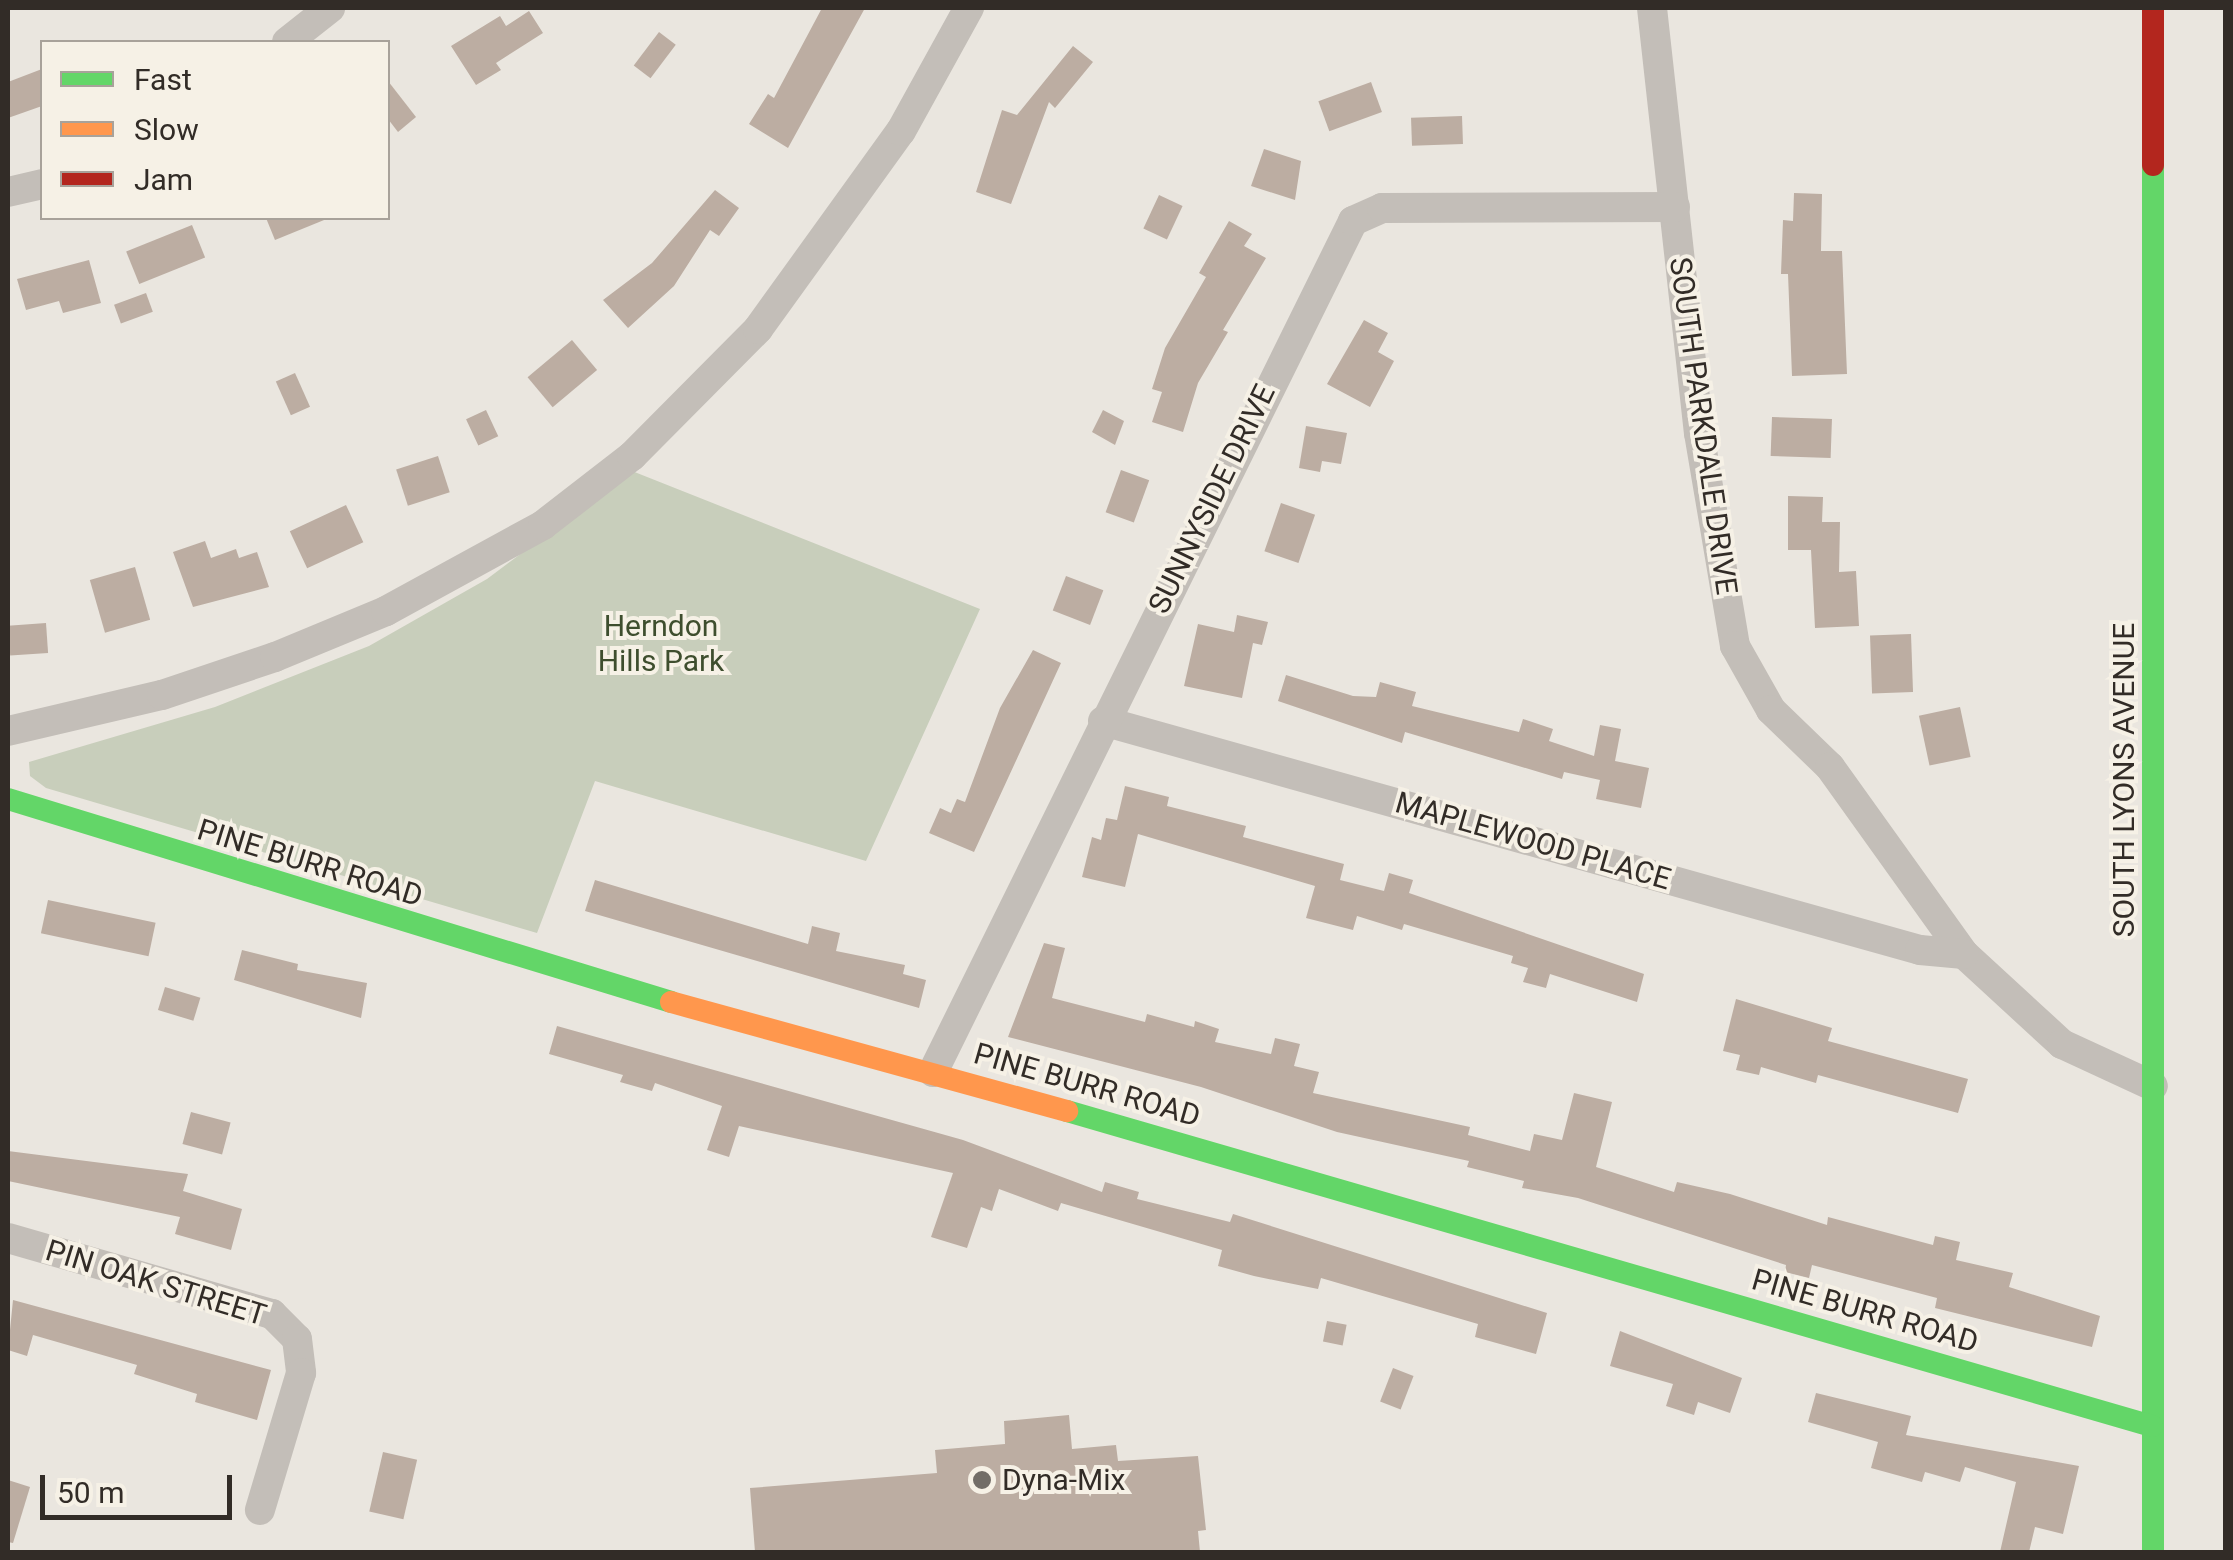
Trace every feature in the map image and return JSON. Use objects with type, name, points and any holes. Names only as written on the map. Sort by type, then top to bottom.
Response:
[{"type":"street","points":[[290,40],[330,8]]},
{"type":"street","points":[[8,731],[162,695],[276,658],[386,611],[543,525],[632,456],[758,329],[902,131],[969,8]]},
{"type":"street","name":"SOUTH PARKDALE DRIVE","points":[[1652,8],[1715,553],[1736,646],[1770,710],[1830,767],[1964,954],[2062,1044],[2153,1086]]},
{"type":"street","name":"SOUTH LYONS AVENUE","points":[[2152,1552],[2153,8]]},
{"type":"street","points":[[8,192],[40,184]]},
{"type":"street","name":"SUNNYSIDE DRIVE","points":[[933,1072],[1353,221],[1382,208],[1674,207]]},
{"type":"street","name":"MAPLEWOOD PLACE","points":[[1103,721],[1920,950],[1964,954]]},
{"type":"street","name":"PINE BURR ROAD","points":[[8,799],[547,969],[933,1072],[2152,1426]]},
{"type":"street","name":"PIN OAK STREET","points":[[8,1238],[272,1314],[297,1340],[301,1373],[260,1510]]},
{"type":"green space","name":"Herndon Hills Park","points":[[632,471],[980,609],[866,861],[595,781],[537,933],[46,788],[30,776],[29,762],[215,707],[369,646],[487,579]]},
{"type":"building","points":[[822,8],[865,8],[788,148],[749,124],[768,94],[774,98]]},
{"type":"building","points":[[529,11],[543,33],[496,63],[501,70],[476,85],[451,46],[500,16],[506,26]]},
{"type":"building","points":[[659,32],[676,45],[650,78],[634,66]]},
{"type":"building","points":[[1073,46],[1093,62],[1055,108],[1049,102],[1011,204],[976,192],[1002,110],[1017,115]]},
{"type":"building","points":[[40,70],[40,107],[8,118],[8,82]]},
{"type":"building","points":[[1371,82],[1382,112],[1329,131],[1318,101]]},
{"type":"building","points":[[390,84],[416,117],[398,132],[390,122]]},
{"type":"building","points":[[1462,116],[1463,144],[1412,146],[1411,118]]},
{"type":"building","points":[[1264,149],[1301,161],[1295,200],[1251,186]]},
{"type":"building","points":[[715,190],[739,208],[719,236],[710,230],[674,286],[628,328],[603,300],[652,263]]},
{"type":"building","points":[[1794,193],[1822,194],[1821,251],[1842,251],[1847,374],[1792,376],[1788,274],[1781,274],[1783,220],[1793,221]]},
{"type":"building","points":[[1159,195],[1183,206],[1167,240],[1143,229]]},
{"type":"building","points":[[267,220],[324,220],[275,240]]},
{"type":"building","points":[[1229,221],[1252,234],[1244,246],[1266,258],[1223,330],[1228,332],[1198,383],[1183,432],[1152,422],[1162,392],[1152,389],[1165,348],[1206,277],[1199,273]]},
{"type":"building","points":[[192,225],[205,257],[139,284],[126,252]]},
{"type":"building","points":[[89,260],[101,303],[63,313],[59,301],[26,310],[17,279]]},
{"type":"building","points":[[146,293],[153,312],[121,323],[114,305]]},
{"type":"building","points":[[1364,320],[1388,333],[1378,352],[1394,361],[1370,407],[1327,384]]},
{"type":"building","points":[[572,340],[597,370],[553,407],[528,377]]},
{"type":"building","points":[[295,373],[310,407],[291,415],[276,382]]},
{"type":"building","points":[[486,410],[498,436],[478,446],[466,419]]},
{"type":"building","points":[[1103,410],[1124,421],[1115,445],[1092,432]]},
{"type":"building","points":[[1772,417],[1832,419],[1831,458],[1771,456]]},
{"type":"building","points":[[1306,426],[1347,433],[1341,464],[1322,461],[1320,472],[1299,468]]},
{"type":"building","points":[[438,456],[450,492],[408,506],[396,470]]},
{"type":"building","points":[[1121,470],[1149,480],[1134,523],[1106,512]]},
{"type":"building","points":[[1788,496],[1823,497],[1822,522],[1840,522],[1839,572],[1856,571],[1859,626],[1815,628],[1811,550],[1788,550]]},
{"type":"building","points":[[1281,503],[1315,515],[1298,563],[1264,551]]},
{"type":"building","points":[[346,505],[363,542],[307,568],[290,531]]},
{"type":"building","points":[[205,541],[211,558],[236,549],[239,558],[257,552],[269,587],[193,607],[173,552]]},
{"type":"building","points":[[135,567],[150,620],[105,633],[90,580]]},
{"type":"building","points":[[1066,576],[1103,590],[1090,625],[1053,611]]},
{"type":"building","points":[[1237,615],[1268,622],[1262,645],[1253,643],[1242,698],[1184,686],[1198,624],[1234,632]]},
{"type":"building","points":[[46,623],[48,653],[10,656],[8,626]]},
{"type":"building","points":[[1911,634],[1913,692],[1872,693],[1870,635]]},
{"type":"building","points":[[1033,650],[1061,663],[974,852],[929,833],[940,808],[951,813],[957,799],[965,802],[1000,708]]},
{"type":"building","points":[[1286,675],[1353,696],[1376,697],[1380,682],[1416,692],[1412,706],[1519,732],[1523,719],[1553,729],[1549,741],[1594,756],[1600,725],[1621,729],[1615,761],[1649,768],[1641,808],[1596,799],[1600,780],[1564,772],[1562,779],[1405,732],[1402,743],[1278,701]]},
{"type":"building","points":[[1960,707],[1971,757],[1930,766],[1919,716]]},
{"type":"building","points":[[1125,786],[1169,797],[1167,806],[1246,826],[1243,837],[1344,864],[1340,880],[1384,891],[1389,873],[1413,880],[1409,893],[1644,974],[1637,1002],[1550,974],[1546,988],[1523,982],[1528,968],[1511,963],[1513,956],[1404,924],[1402,930],[1357,916],[1353,930],[1306,918],[1315,886],[1138,834],[1125,887],[1082,877],[1092,837],[1101,840],[1106,818],[1117,820]]},
{"type":"building","points":[[595,880],[808,944],[812,926],[840,933],[836,951],[905,965],[903,974],[926,980],[919,1008],[585,911]]},
{"type":"building","points":[[48,900],[156,923],[149,956],[41,933]]},
{"type":"building","points":[[1044,943],[1065,948],[1052,998],[1145,1022],[1147,1014],[1194,1027],[1195,1021],[1219,1029],[1215,1042],[1271,1054],[1275,1038],[1300,1044],[1294,1066],[1319,1072],[1313,1093],[1470,1127],[1468,1135],[1530,1151],[1534,1134],[1562,1140],[1574,1093],[1612,1102],[1596,1167],[1674,1192],[1677,1182],[1730,1194],[1827,1225],[1828,1217],[1933,1245],[1935,1236],[1960,1242],[1956,1260],[2013,1273],[2009,1287],[2100,1316],[2092,1347],[1935,1308],[1937,1298],[1812,1265],[1809,1278],[1785,1272],[1786,1265],[1578,1198],[1522,1188],[1524,1181],[1467,1167],[1469,1161],[1337,1132],[1201,1087],[1008,1037]]},
{"type":"building","points":[[242,950],[298,964],[297,970],[367,983],[361,1018],[234,980]]},
{"type":"building","points":[[165,987],[200,998],[193,1021],[158,1010]]},
{"type":"building","points":[[1736,999],[1832,1028],[1828,1041],[1968,1079],[1958,1113],[1818,1075],[1816,1083],[1761,1067],[1759,1075],[1736,1070],[1740,1055],[1723,1051]]},
{"type":"building","points":[[557,1026],[963,1140],[1102,1192],[1105,1182],[1139,1192],[1137,1199],[1230,1222],[1233,1214],[1547,1313],[1536,1354],[1475,1337],[1478,1324],[1321,1278],[1318,1289],[1218,1266],[1222,1250],[1061,1203],[1058,1211],[999,1189],[992,1211],[981,1207],[967,1248],[931,1237],[953,1173],[739,1126],[729,1157],[707,1150],[722,1106],[655,1083],[652,1091],[620,1082],[623,1075],[549,1054]]},
{"type":"building","points":[[191,1112],[231,1123],[222,1154],[182,1144]]},
{"type":"building","points":[[8,1151],[188,1174],[183,1191],[242,1209],[231,1250],[175,1234],[180,1217],[8,1181]]},
{"type":"building","points":[[13,1300],[271,1370],[257,1420],[195,1402],[197,1394],[134,1374],[137,1365],[33,1335],[27,1356],[8,1350]]},
{"type":"building","points":[[1327,1321],[1347,1325],[1343,1345],[1323,1342]]},
{"type":"building","points":[[1620,1331],[1742,1378],[1730,1413],[1698,1402],[1694,1415],[1666,1406],[1673,1384],[1610,1366]]},
{"type":"building","points":[[1393,1368],[1414,1376],[1401,1409],[1380,1402]]},
{"type":"building","points":[[1816,1393],[1911,1416],[1906,1435],[2079,1466],[2063,1534],[2035,1527],[2029,1552],[2000,1552],[2016,1482],[1965,1467],[1960,1482],[1925,1472],[1922,1482],[1871,1468],[1878,1442],[1808,1422]]},
{"type":"building","name":"Dyna-Mix","points":[[1069,1415],[1072,1449],[1116,1445],[1118,1461],[1198,1456],[1206,1530],[1198,1531],[1200,1552],[755,1552],[750,1488],[937,1473],[935,1450],[1005,1444],[1004,1421]]},
{"type":"building","points":[[383,1452],[417,1460],[403,1519],[369,1511]]},
{"type":"building","points":[[8,1480],[30,1487],[13,1543],[8,1542]]},
{"type":"traffic: fast","points":[[2153,165],[2153,1552]]},
{"type":"traffic: fast","points":[[8,799],[671,1002]]},
{"type":"traffic: fast","points":[[1067,1111],[2152,1426]]},
{"type":"traffic: slow","points":[[671,1002],[1067,1111]]},
{"type":"traffic: jam","points":[[2153,8],[2153,165]]},
{"type":"place","name":"Dyna-Mix","points":[[982,1480]]}]
